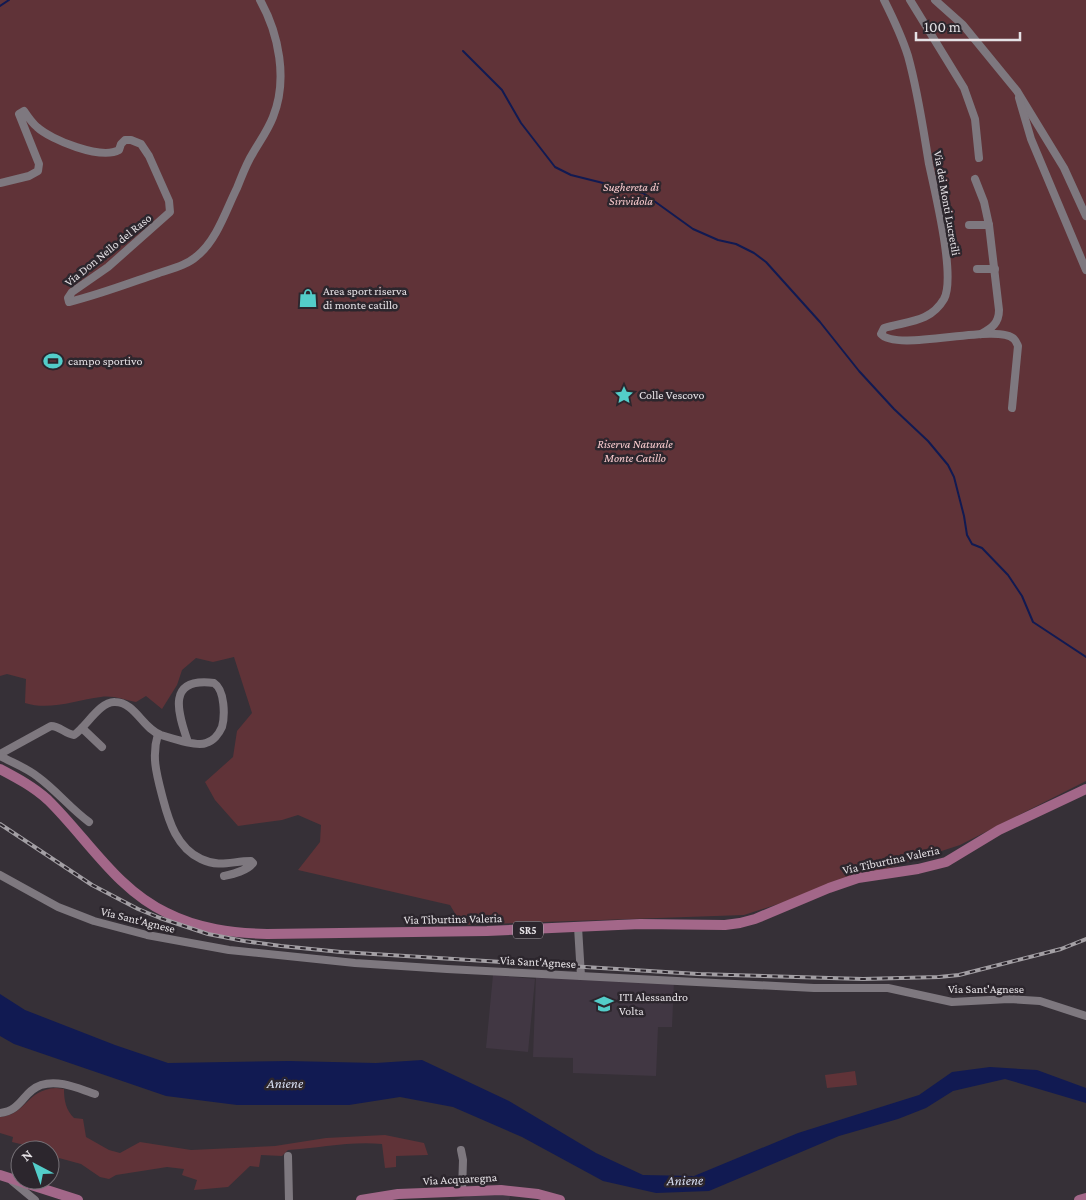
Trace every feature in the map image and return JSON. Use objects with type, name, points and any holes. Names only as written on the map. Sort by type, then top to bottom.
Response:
[{"type":"main road","name":"Via Tiburtina Valeria","points":[[0,769],[28,785],[44,797],[117,876],[140,896],[166,913],[206,927],[235,932],[267,934],[487,931],[654,924],[725,925],[745,922],[851,880],[872,875],[918,869],[946,862],[999,830],[1086,789]]},
{"type":"main road","points":[[4,1176],[78,1200]]},
{"type":"main road","name":"Via Acquaregna","points":[[361,1200],[398,1194],[506,1190],[543,1195],[560,1200]]},
{"type":"main road","points":[[1079,1200],[1086,1198]]},
{"type":"street","name":"Via Don Nello del Raso","points":[[0,182],[29,176],[38,172],[39,164],[19,114],[24,111],[38,128],[72,146],[113,154],[119,150],[125,140],[141,144],[149,156],[169,201],[170,212],[108,267],[72,292],[68,298],[69,302],[186,264],[209,244],[253,153],[265,136],[278,102],[280,88],[278,54],[268,15],[260,0]]},
{"type":"street","name":"Via dei Monti Lucretili","points":[[884,0],[905,46],[916,88],[945,244],[948,282],[944,300],[931,314],[915,322],[884,328],[881,334],[888,338],[908,340],[979,335]]},
{"type":"street","points":[[910,0],[964,88],[975,119],[979,158]]},
{"type":"street","points":[[935,0],[963,25],[1017,91],[1058,159],[1086,216]]},
{"type":"street","points":[[1017,91],[1027,130],[1086,270]]},
{"type":"street","points":[[975,179],[983,198],[989,225],[999,316],[995,325],[979,335]]},
{"type":"street","points":[[968,224],[989,225]]},
{"type":"street","points":[[977,270],[995,270]]},
{"type":"street","points":[[979,335],[1008,336],[1014,339],[1018,346],[1012,408]]},
{"type":"street","points":[[0,755],[51,726],[56,726],[65,733],[77,734],[104,706],[112,702],[128,707],[150,729],[158,734],[188,742],[207,743],[220,730],[223,718],[222,696],[219,687],[214,683],[190,685],[183,688],[180,694],[180,718],[188,742]]},
{"type":"street","points":[[82,728],[102,747]]},
{"type":"street","points":[[158,734],[154,754],[157,779],[169,822],[182,844],[195,857],[208,862],[218,864],[248,861],[253,863],[239,872],[224,876]]},
{"type":"street","points":[[0,755],[40,778],[69,807],[89,822]]},
{"type":"street","name":"Via Sant'Agnese","points":[[0,875],[58,907],[89,919],[147,935],[229,950],[355,963],[814,988],[888,988],[952,1002],[1009,999],[1040,1001],[1086,1016]]},
{"type":"street","points":[[578,927],[582,976]]},
{"type":"street","points":[[0,1113],[13,1109],[34,1089],[42,1085],[62,1084],[95,1094]]},
{"type":"street","points":[[461,1150],[463,1160],[462,1192]]},
{"type":"street","points":[[288,1156],[289,1200]]},
{"type":"street","points":[[4,1176],[36,1200]]},
{"type":"shaded area","points":[[493,975],[535,979],[528,1052],[486,1048]]},
{"type":"shaded area","name":"ITI Alessandro Volta","points":[[536,976],[674,981],[672,1027],[658,1027],[656,1076],[573,1073],[573,1058],[533,1057]]},
{"type":"shaded area","points":[[476,1194],[511,1194],[509,1200],[454,1200]]},
{"type":"green space","name":"Riserva Naturale Monte Catillo","points":[[0,0],[1086,0],[1086,781],[960,845],[744,915],[462,925],[450,905],[298,870],[320,842],[321,825],[298,815],[282,820],[238,826],[215,800],[205,782],[233,757],[237,731],[252,713],[234,657],[213,662],[196,658],[182,670],[177,685],[162,709],[146,696],[136,702],[105,697],[44,706],[25,703],[26,679],[7,674],[0,676]]},
{"type":"green space","points":[[855,1071],[857,1085],[827,1088],[825,1075]]},
{"type":"green space","points":[[64,1089],[64,1097],[69,1112],[74,1118],[83,1119],[86,1137],[109,1150],[120,1153],[140,1142],[191,1150],[275,1146],[326,1138],[385,1135],[424,1143],[428,1155],[396,1156],[396,1167],[385,1168],[382,1144],[347,1144],[288,1150],[282,1156],[261,1155],[259,1167],[250,1166],[228,1187],[194,1190],[197,1180],[182,1175],[184,1169],[167,1167],[116,1175],[109,1179],[100,1177],[81,1164],[60,1158],[60,1140],[12,1140],[13,1137],[0,1133],[0,1117],[16,1111],[32,1097],[46,1090]]},
{"type":"water","name":"Aniene","points":[[0,994],[25,1010],[115,1045],[168,1063],[289,1061],[376,1063],[422,1060],[509,1101],[596,1153],[643,1175],[694,1176],[798,1133],[919,1095],[952,1072],[990,1067],[1037,1070],[1086,1088],[1086,1103],[1005,1079],[953,1091],[926,1108],[898,1119],[839,1136],[709,1191],[656,1193],[603,1181],[522,1137],[453,1107],[400,1097],[349,1105],[237,1105],[166,1096],[14,1044],[0,1036]]},
{"type":"waterway","points":[[0,6],[9,0]]},
{"type":"waterway","points":[[463,51],[502,90],[521,123],[555,167],[571,175],[643,193],[693,229],[718,240],[736,244],[754,253],[766,262],[820,322],[859,371],[894,409],[928,441],[948,465],[954,477],[967,535],[972,544],[982,548],[1008,575],[1022,596],[1033,622],[1086,657]]},
{"type":"railway","points":[[0,824],[92,885],[138,909],[208,934],[281,946],[341,952],[698,974],[863,979],[959,975],[1061,949],[1086,939]]},
{"type":"place","name":"Area sport riserva di monte catillo","points":[[308,298]]},
{"type":"place","name":"campo sportivo","points":[[53,361]]},
{"type":"place","name":"Colle Vescovo","points":[[624,395]]},
{"type":"place","name":"ITI Alessandro Volta","points":[[604,1004]]},
{"type":"park label","name":"Sughereta di Sirividola","points":[[631,194]]}]
